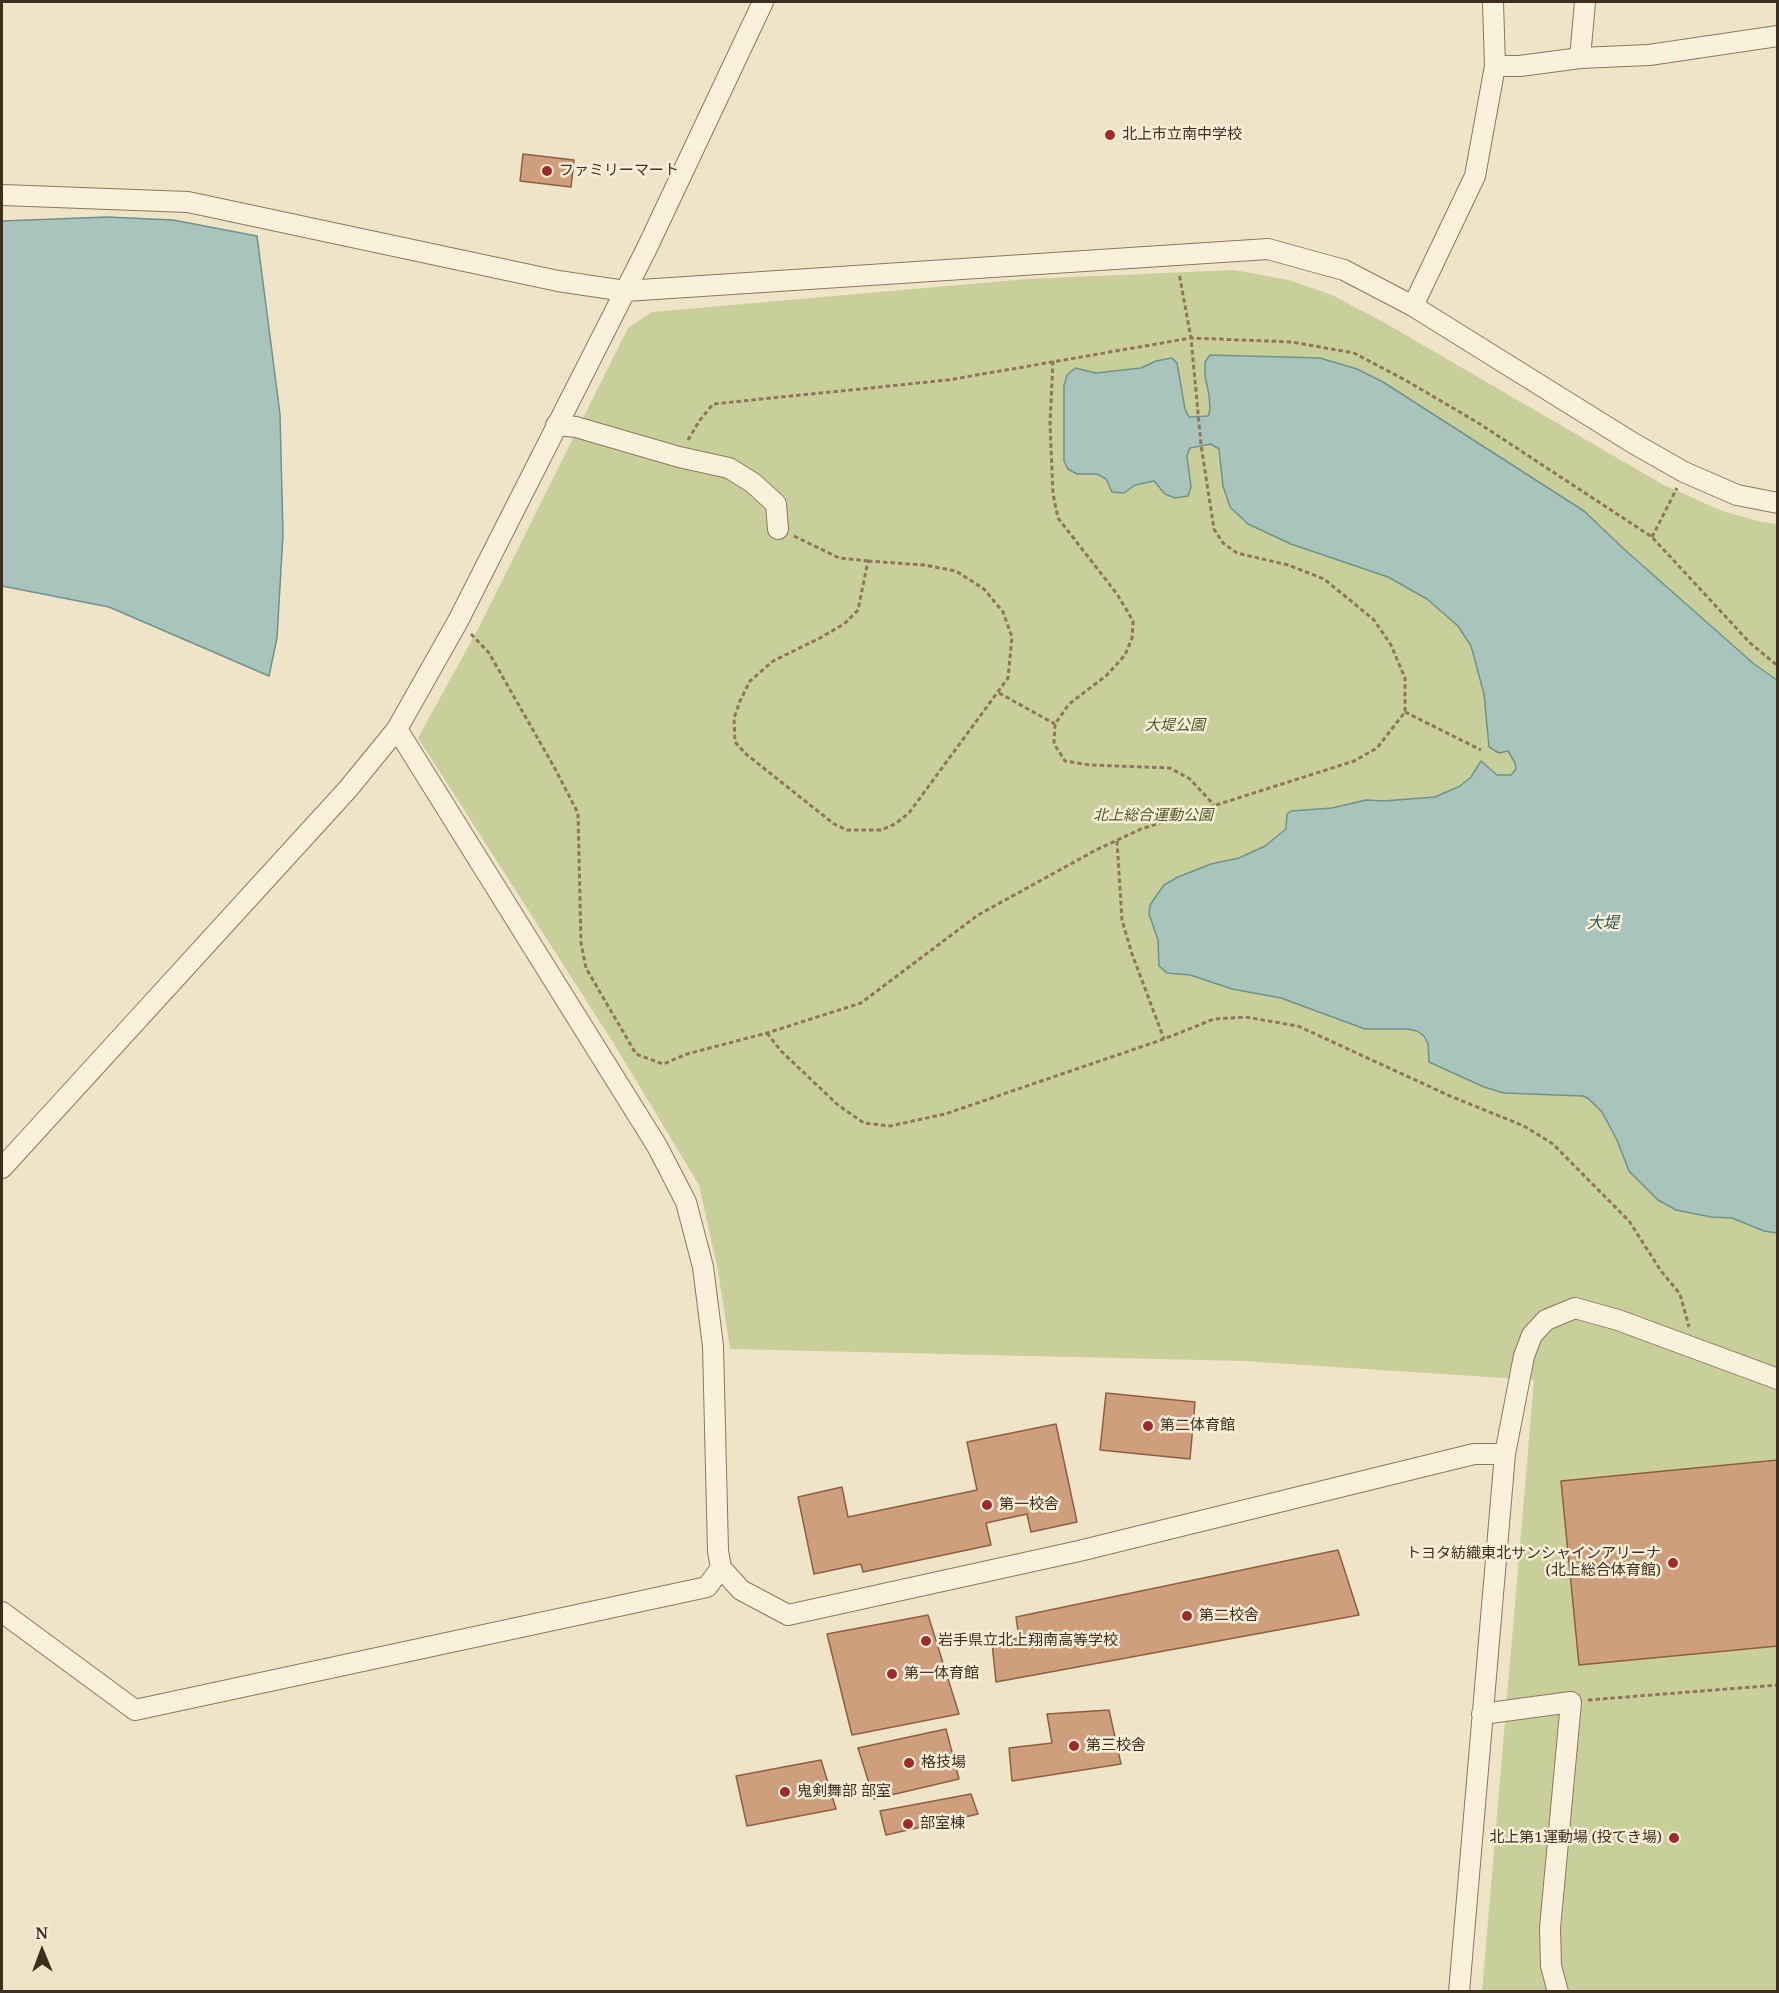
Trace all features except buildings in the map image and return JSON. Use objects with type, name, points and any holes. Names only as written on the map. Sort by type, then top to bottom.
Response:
[{"type":"street","points":[[2,1168],[348,789],[396,729],[458,621],[625,291],[763,2]]},
{"type":"street","points":[[1413,306],[1475,176],[1495,66],[1493,2]]},
{"type":"street","points":[[1580,58],[1585,2]]},
{"type":"street","points":[[1495,66],[1520,66],[1580,58],[1649,56],[1778,36]]},
{"type":"street","points":[[2,195],[188,202],[558,281],[625,291],[1268,249],[1344,270],[1413,306],[1633,444],[1684,472],[1737,495],[1778,503]]},
{"type":"street","points":[[556,425],[576,428],[729,468],[753,483],[776,504],[777,529]]},
{"type":"street","points":[[396,729],[657,1146],[686,1202],[703,1267],[713,1346],[716,1514],[721,1568],[741,1590],[788,1614],[1079,1551],[1474,1454],[1505,1454]]},
{"type":"street","points":[[1459,1992],[1505,1454],[1524,1356],[1532,1335],[1546,1320],[1575,1308],[1618,1320],[1778,1379]]},
{"type":"street","points":[[2,1612],[135,1710],[706,1587],[721,1568]]},
{"type":"street","points":[[1482,1714],[1571,1702],[1550,1928],[1551,1966],[1558,1992]]},
{"type":"path","points":[[458,621],[489,653],[578,813],[581,943],[586,968],[636,1054],[663,1064],[687,1054],[861,1003],[978,915],[1096,850],[1141,829],[1354,761],[1377,748],[1404,712],[1405,678],[1391,645],[1374,620],[1324,579],[1288,565],[1237,553],[1223,543],[1214,529],[1197,410],[1191,338],[1175,254]]},
{"type":"path","points":[[679,456],[712,404],[948,380],[1191,338],[1292,342],[1354,353],[1407,381],[1479,424],[1652,537],[1750,643],[1778,666]]},
{"type":"path","points":[[1053,361],[1050,424],[1053,494],[1058,518],[1117,594],[1133,621],[1132,638],[1125,656],[1107,675],[1069,704],[1055,724],[1054,744],[1065,761],[1090,765],[1170,768],[1190,779],[1214,805]]},
{"type":"path","points":[[1652,537],[1684,472]]},
{"type":"path","points":[[777,529],[839,558],[924,565],[956,571],[984,589],[1002,612],[1012,637],[1008,678],[909,813],[895,824],[881,830],[847,830],[834,824],[746,754],[735,742],[734,718],[750,681],[773,661],[836,629],[858,610],[868,561]]},
{"type":"path","points":[[999,693],[1055,724]]},
{"type":"path","points":[[1404,712],[1481,750]]},
{"type":"path","points":[[1117,842],[1122,920],[1132,954],[1164,1039]]},
{"type":"path","points":[[767,1032],[780,1051],[838,1105],[864,1124],[890,1126],[945,1114],[1164,1039],[1214,1019],[1245,1017],[1298,1026],[1450,1096],[1524,1126],[1552,1144],[1629,1221],[1661,1271],[1680,1294],[1689,1323],[1690,1347]]},
{"type":"path","points":[[1571,1702],[1778,1685]]},
{"type":"green space","name":"大堤公園","points":[[1234,270],[1289,280],[1332,295],[1385,323],[1662,484],[1722,511],[1777,524],[1777,1991],[1482,1991],[1534,1380],[1243,1361],[730,1349],[718,1271],[699,1185],[614,1044],[418,738],[479,627],[628,328],[652,312],[1027,279]]},
{"type":"water","points":[[107,217],[173,220],[257,236],[280,414],[283,534],[277,638],[269,676],[109,607],[2,586],[2,221]]},
{"type":"water","name":"大堤","points":[[1210,355],[1320,358],[1357,369],[1383,382],[1584,511],[1754,664],[1777,680],[1777,1233],[1764,1231],[1732,1218],[1711,1217],[1676,1210],[1658,1200],[1629,1171],[1617,1140],[1602,1112],[1583,1096],[1504,1093],[1484,1087],[1429,1062],[1428,1044],[1424,1036],[1417,1031],[1365,1029],[1281,998],[1232,989],[1190,975],[1167,973],[1159,966],[1158,940],[1149,914],[1150,905],[1164,885],[1211,864],[1239,858],[1265,846],[1286,829],[1287,814],[1291,811],[1332,808],[1366,800],[1435,797],[1460,786],[1471,777],[1481,761],[1497,775],[1511,775],[1516,769],[1508,751],[1499,753],[1489,747],[1484,694],[1471,646],[1458,626],[1427,599],[1388,577],[1291,544],[1248,524],[1230,507],[1223,486],[1219,449],[1211,444],[1190,448],[1187,456],[1191,487],[1188,496],[1175,498],[1165,494],[1154,481],[1135,485],[1124,493],[1112,492],[1106,479],[1097,474],[1077,474],[1068,469],[1064,461],[1064,386],[1067,375],[1075,368],[1096,373],[1141,368],[1156,361],[1172,358],[1177,363],[1185,409],[1189,417],[1208,416],[1210,410],[1205,362]]},
{"type":"place","name":"北上市立南中学校","points":[[1110,135]]},
{"type":"place","name":"ファミリーマート","points":[[547,171]]},
{"type":"place","name":"第二体育館","points":[[1148,1426]]},
{"type":"place","name":"第一校舎","points":[[987,1505]]},
{"type":"place","name":"トヨタ紡織東北サンシャインアリーナ (北上総合体育館)","points":[[1673,1563]]},
{"type":"place","name":"第二校舎","points":[[1187,1616]]},
{"type":"place","name":"岩手県立北上翔南高等学校","points":[[926,1641]]},
{"type":"place","name":"第一体育館","points":[[892,1674]]},
{"type":"place","name":"第三校舎","points":[[1074,1746]]},
{"type":"place","name":"格技場","points":[[909,1763]]},
{"type":"place","name":"鬼剣舞部 部室","points":[[785,1792]]},
{"type":"place","name":"部室棟","points":[[908,1824]]},
{"type":"place","name":"北上第1運動場 (投てき場)","points":[[1674,1838]]},
{"type":"park label","name":"北上総合運動公園","points":[[1153,816]]}]
